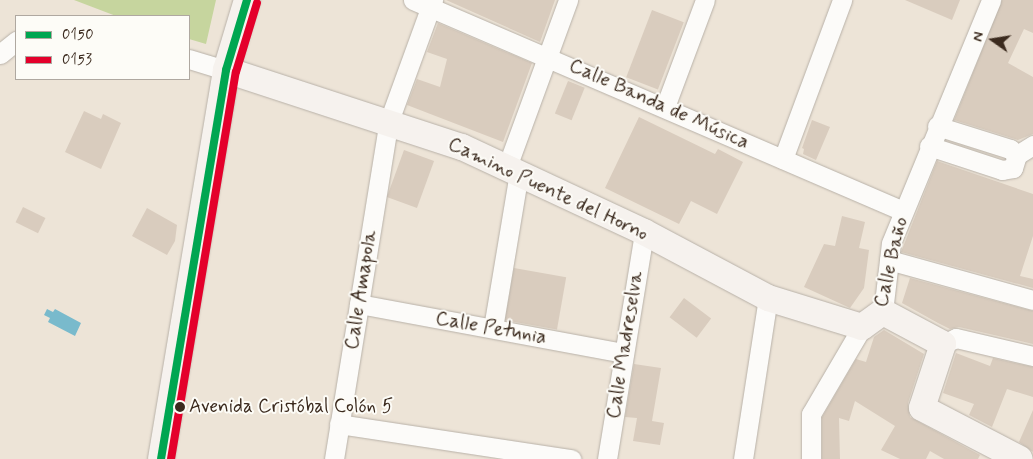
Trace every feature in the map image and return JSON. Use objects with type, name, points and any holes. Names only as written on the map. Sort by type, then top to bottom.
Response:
[{"type":"street","points":[[161,459],[226,70],[247,0]]},
{"type":"street","points":[[493,328],[513,170],[548,56],[568,0]]},
{"type":"street","points":[[665,107],[705,0]]},
{"type":"street","points":[[783,159],[842,0]]},
{"type":"street","name":"Calle Baño","points":[[810,459],[811,414],[862,327],[883,312],[891,243],[929,146],[991,0]]},
{"type":"street","name":"Calle Banda de Música","points":[[425,2],[903,211]]},
{"type":"street","name":"Calle Amapola","points":[[334,459],[389,122],[425,2]]},
{"type":"street","points":[[0,54],[15,42]]},
{"type":"street","points":[[190,59],[226,70]]},
{"type":"street","name":"Camino Puente del Horno","points":[[226,70],[462,147],[644,232],[768,298],[862,327]]},
{"type":"street","points":[[938,126],[1010,150],[1017,155]]},
{"type":"street","points":[[929,146],[1002,170],[1013,168],[1017,155],[1033,145]]},
{"type":"street","name":"Calle Madreselva","points":[[607,459],[644,232]]},
{"type":"street","points":[[889,260],[1033,300]]},
{"type":"street","points":[[743,459],[768,298]]},
{"type":"street","name":"Calle Petunia","points":[[359,304],[624,353]]},
{"type":"street","points":[[883,312],[944,344]]},
{"type":"street","points":[[1020,459],[922,408],[944,344],[956,338],[1033,356]]},
{"type":"street","points":[[340,424],[467,451],[571,459]]},
{"type":"green space","points":[[74,0],[216,0],[206,44],[190,39],[190,15],[113,15]]},
{"type":"water","points":[[47,309],[53,312],[55,309],[81,323],[75,336],[48,322],[50,318],[44,315]]},
{"type":"building","points":[[446,0],[555,0],[540,42]]},
{"type":"building","points":[[905,0],[960,0],[952,20]]},
{"type":"building","points":[[1002,0],[1033,0],[1033,33],[1024,29],[1008,63],[1033,77],[1033,134],[1018,140],[954,120]]},
{"type":"building","points":[[652,10],[684,22],[658,89],[626,77]]},
{"type":"building","points":[[438,23],[532,63],[503,142],[407,105],[417,79],[440,87],[447,59],[427,52]]},
{"type":"building","points":[[568,81],[585,88],[572,120],[555,113]]},
{"type":"building","points":[[84,111],[101,119],[103,114],[121,123],[101,169],[65,152]]},
{"type":"building","points":[[639,117],[715,154],[718,149],[743,162],[717,214],[691,201],[679,224],[605,188]]},
{"type":"building","points":[[812,120],[830,127],[816,160],[803,154],[804,149],[802,148]]},
{"type":"building","points":[[404,150],[434,161],[417,208],[387,197]]},
{"type":"building","points":[[937,161],[1033,194],[1033,236],[1020,276],[1033,279],[1033,288],[901,252]]},
{"type":"building","points":[[23,207],[45,218],[38,233],[16,222]]},
{"type":"building","points":[[147,208],[177,225],[175,241],[167,255],[132,236]]},
{"type":"building","points":[[842,216],[865,222],[859,248],[869,250],[864,288],[850,308],[804,287],[824,244],[835,246]]},
{"type":"building","points":[[514,268],[566,277],[557,329],[505,320]]},
{"type":"building","points":[[910,278],[1033,311],[1033,344],[959,327],[950,329],[938,323],[902,303]]},
{"type":"building","points":[[684,298],[711,318],[697,338],[670,317]]},
{"type":"building","points":[[884,330],[924,354],[908,403],[910,417],[980,455],[978,459],[944,459],[930,451],[926,459],[900,459],[881,450],[895,426],[855,401],[849,421],[839,418],[840,459],[822,459],[822,417],[856,359],[866,362],[874,337]]},
{"type":"building","points":[[956,353],[990,366],[993,358],[1033,367],[1033,397],[1007,389],[992,427],[969,415],[974,404],[943,393]]},
{"type":"building","points":[[634,364],[661,368],[652,421],[664,423],[660,445],[633,441],[637,418],[625,417]]},
{"type":"building","points":[[1033,410],[1033,452],[1019,442]]},
{"type":"transit line","name":"0150","points":[[161,459],[226,70],[247,0]]},
{"type":"transit line","name":"0153","points":[[171,459],[236,72],[257,3]]},
{"type":"place","name":"Avenida Cristóbal Colón 5","points":[[180,407]]}]
